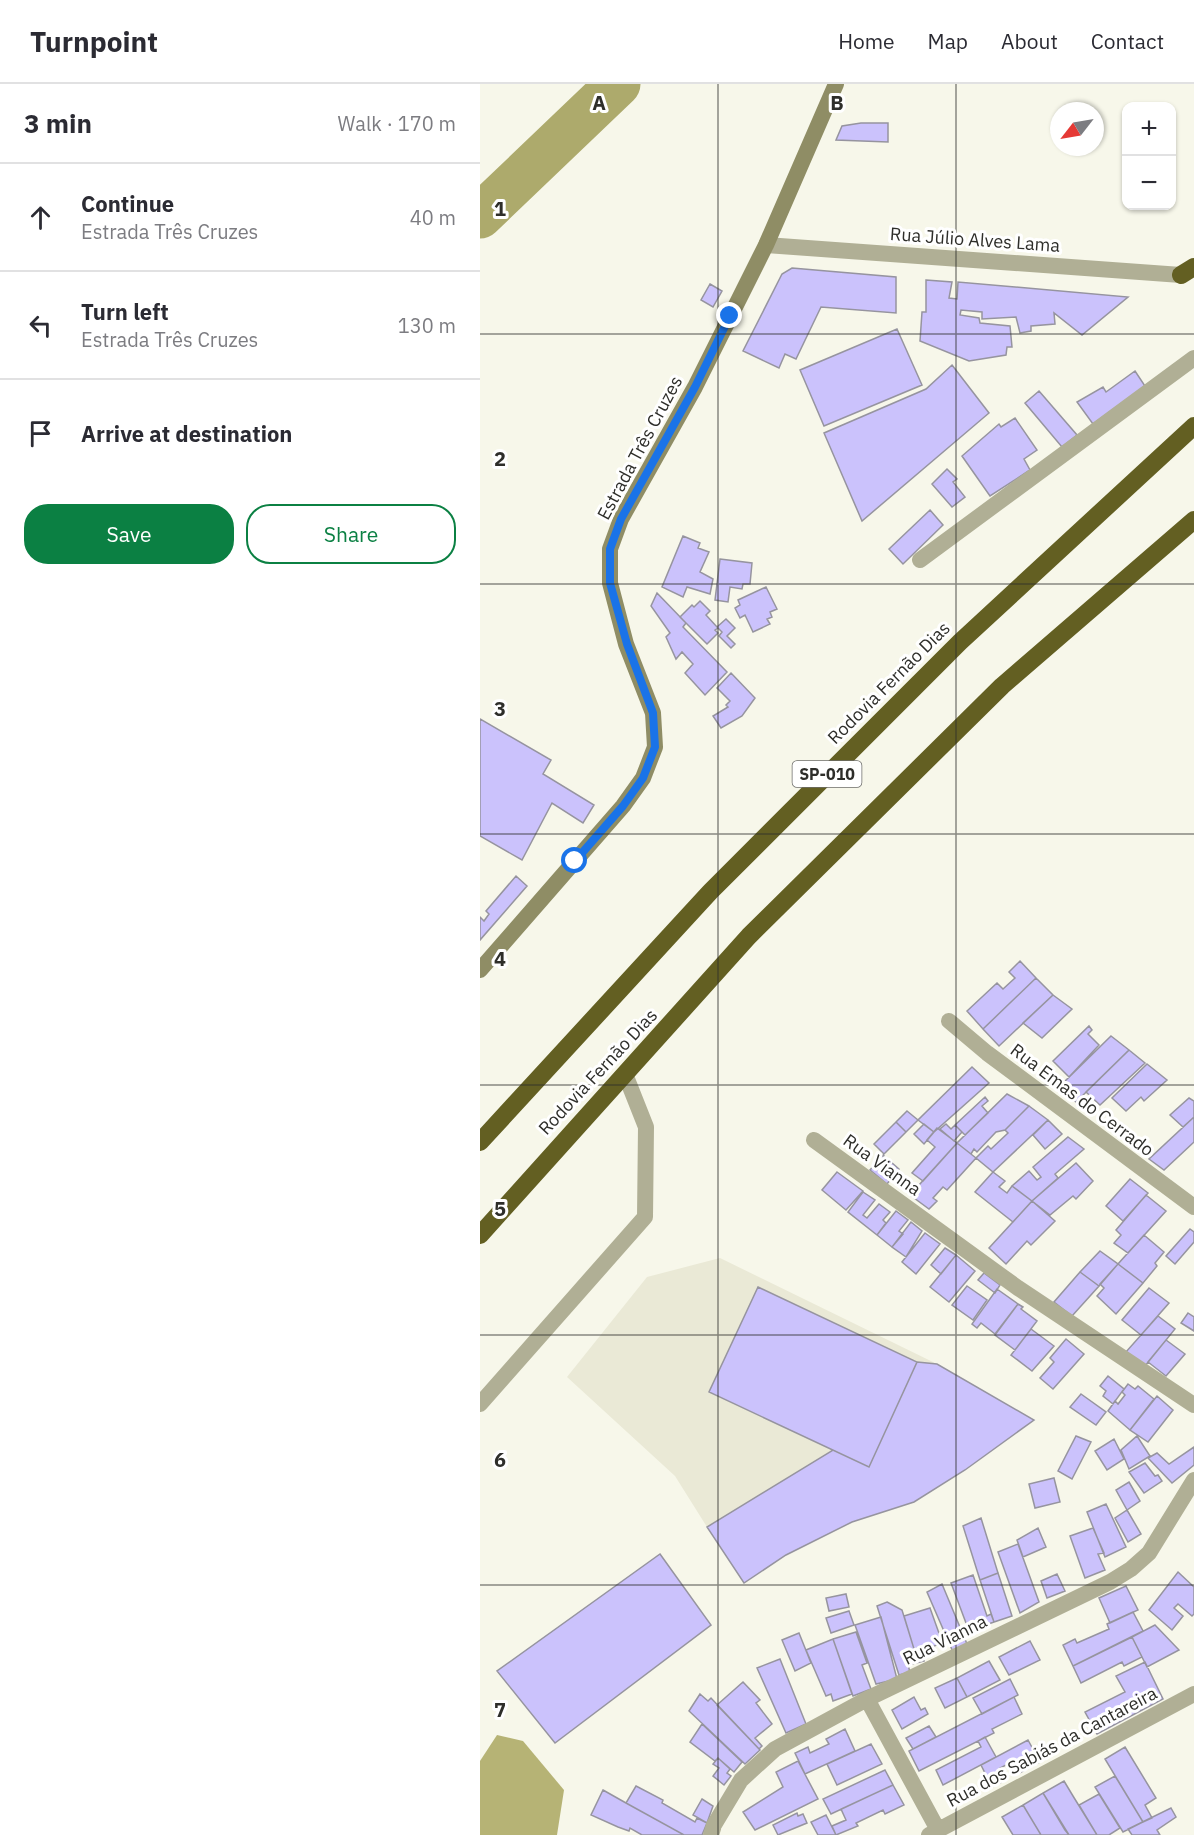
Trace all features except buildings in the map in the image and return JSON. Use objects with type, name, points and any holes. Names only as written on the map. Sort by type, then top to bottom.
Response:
[{"type":"highway","name":"Rodovia Fernão Dias","points":[[480,1142],[710,892],[768,833],[960,642],[1194,426]]},
{"type":"highway","name":"Rodovia Fernão Dias","points":[[480,1235],[749,936],[1002,686],[1194,520]]},
{"type":"main road","name":"Estrada Três Cruzes","points":[[480,970],[623,806],[643,778],[655,747],[653,713],[627,644],[610,583],[610,549],[621,519],[695,387],[766,245],[836,84]]},
{"type":"street","name":"Rua Júlio Alves Lama","points":[[766,245],[1190,272]]},
{"type":"street","points":[[920,560],[1194,358]]},
{"type":"street","name":"Rua Emas do Cerrado","points":[[949,1021],[987,1053],[1194,1207]]},
{"type":"street","points":[[480,1404],[645,1217],[646,1127],[625,1074]]},
{"type":"street","name":"Rua Vianna","points":[[814,1140],[1018,1288],[1194,1405]]},
{"type":"street","name":"Rua Vianna","points":[[711,1835],[741,1780],[775,1749],[867,1699],[1110,1582],[1131,1569],[1149,1553],[1194,1480]]},
{"type":"street","name":"Rua dos Sabiás da Cantareira","points":[[934,1833],[1194,1694]]},
{"type":"street","points":[[867,1699],[934,1833]]},
{"type":"shaded area","points":[[720,1258],[937,1364],[965,1470],[914,1502],[852,1522],[786,1554],[707,1527],[675,1476],[567,1377],[647,1277]]},
{"type":"shaded area","points":[[497,1735],[523,1741],[564,1790],[557,1835],[480,1835],[480,1761]]},
{"type":"waterway","points":[[480,216],[618,84]]},
{"type":"route","points":[[575,861],[623,806],[643,778],[655,747],[653,713],[627,644],[610,583],[610,549],[621,519],[695,387],[730,316]]}]
